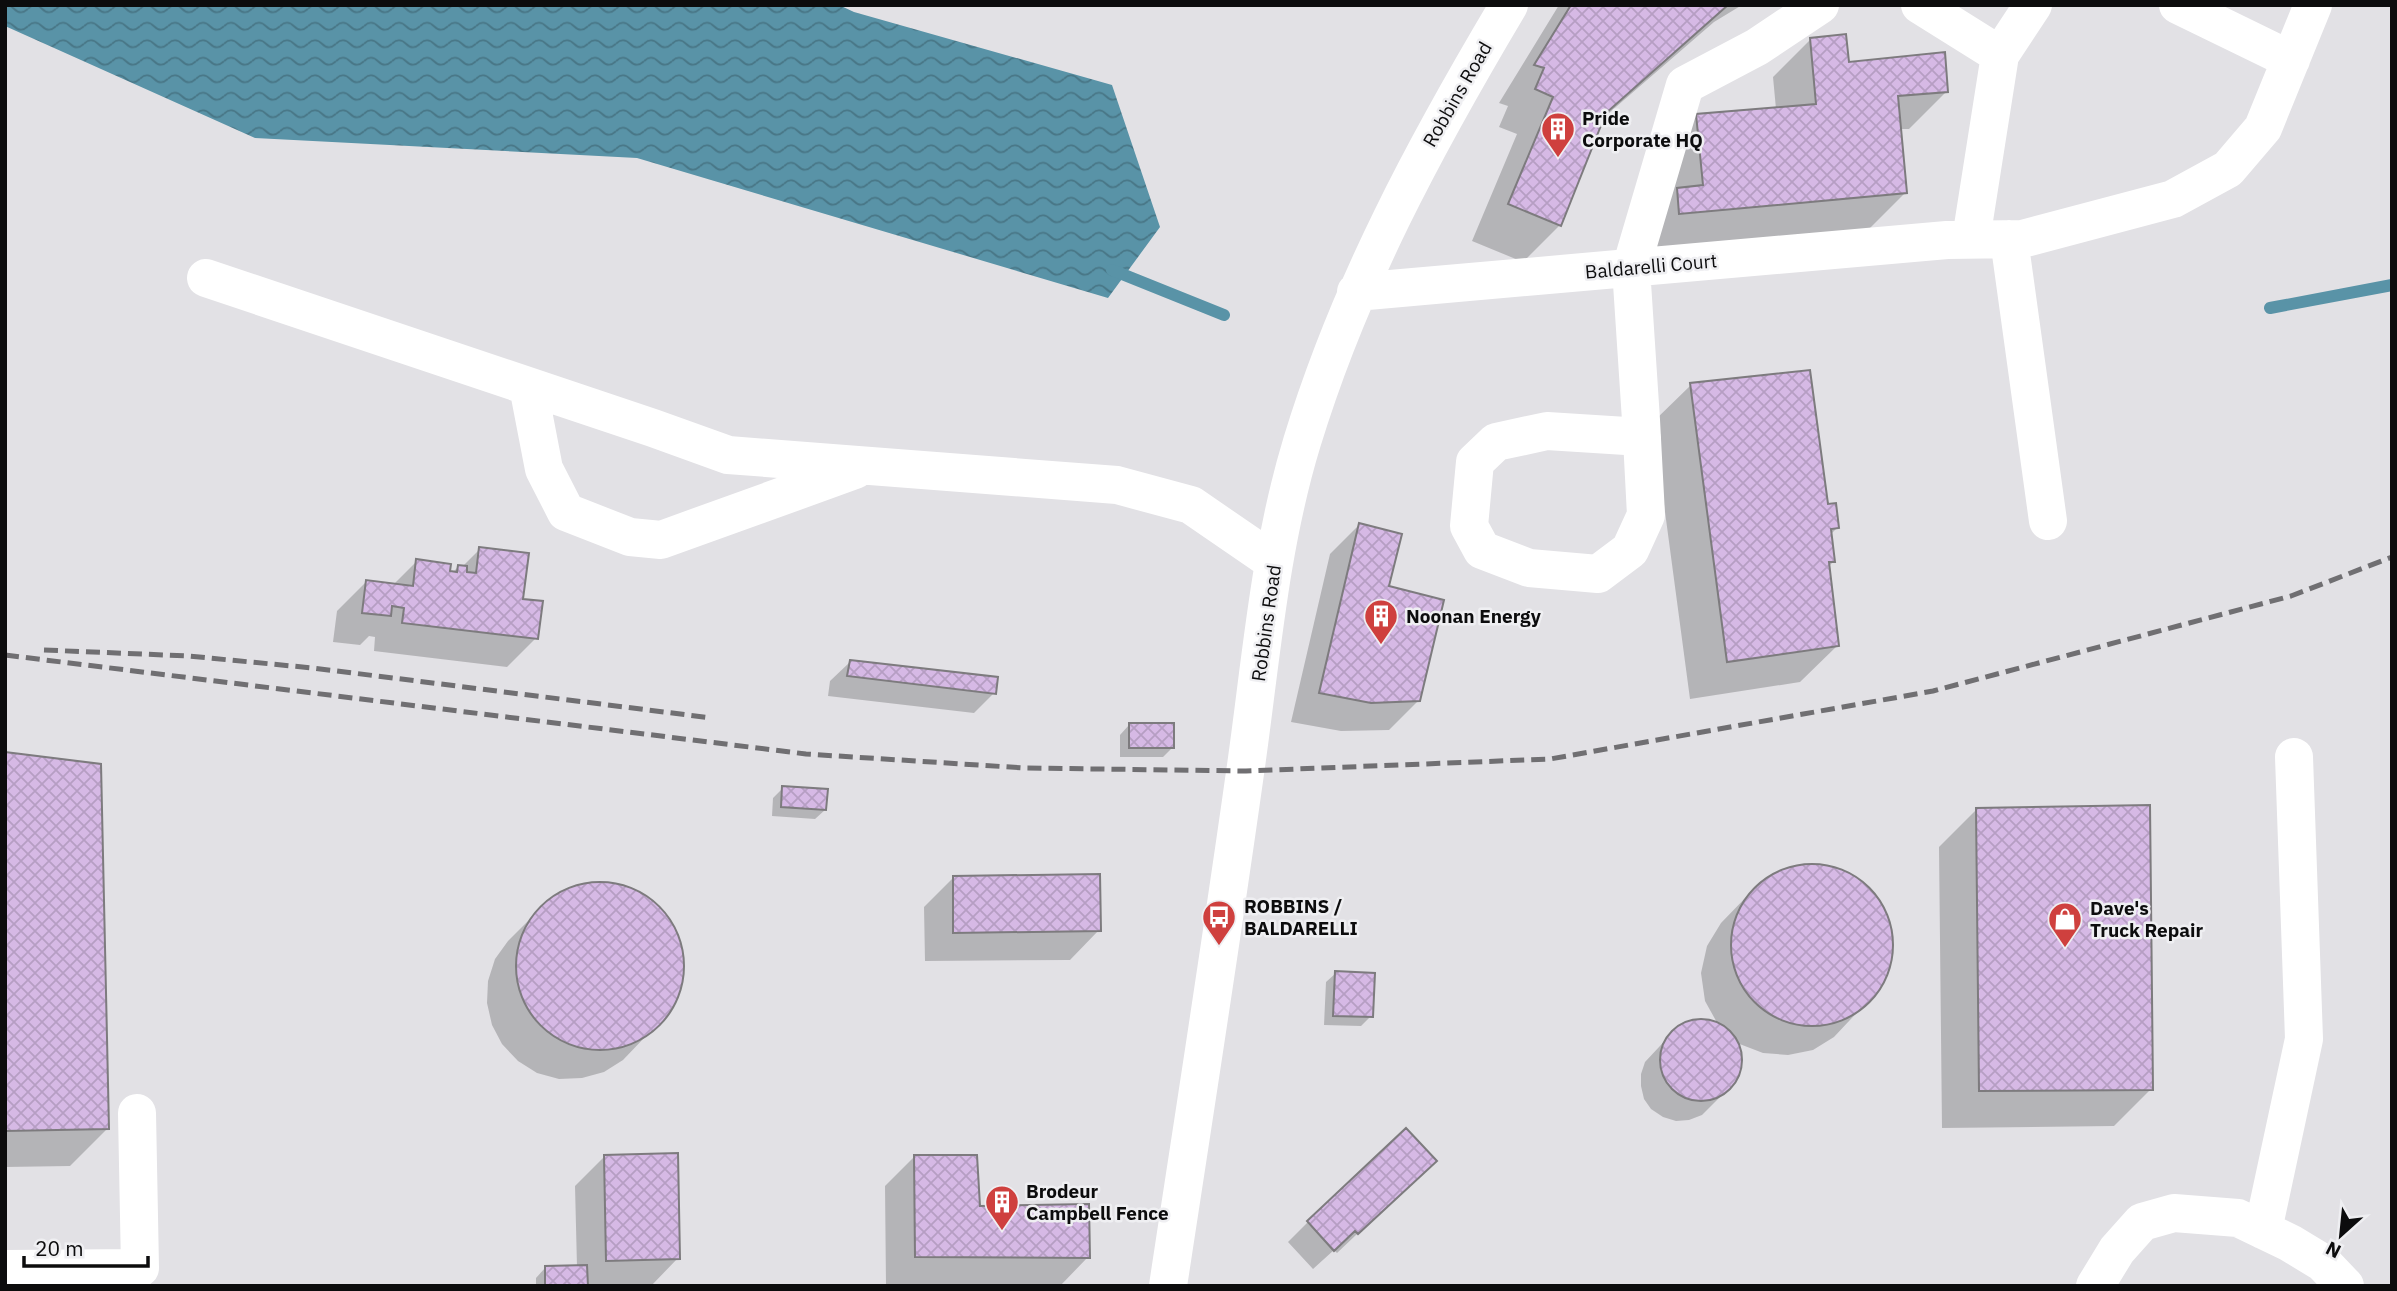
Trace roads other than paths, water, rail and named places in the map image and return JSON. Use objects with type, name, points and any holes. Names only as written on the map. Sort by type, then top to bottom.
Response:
[{"type":"street","name":"Robbins Road","points":[[1168,1286],[1246,771],[1274,562],[1301,444],[1356,292],[1404,190],[1509,5]]},
{"type":"street","points":[[1642,437],[1547,431],[1496,442],[1475,462],[1469,526],[1482,550],[1529,568],[1598,574],[1630,550],[1646,515],[1642,437],[1631,268],[1685,85],[1757,47],[1820,5]]},
{"type":"street","points":[[1920,5],[2000,55]]},
{"type":"street","points":[[1959,240],[2000,55],[2032,5]]},
{"type":"street","points":[[2178,5],[2291,60]]},
{"type":"street","name":"Baldarelli Court","points":[[1356,292],[1959,240],[2022,239],[2173,199],[2228,169],[2263,128],[2313,5]]},
{"type":"street","points":[[2009,239],[2048,521]]},
{"type":"street","points":[[206,278],[728,455],[1117,485],[1191,505],[1274,562]]},
{"type":"street","points":[[528,386],[544,469],[566,512],[630,537],[661,540],[867,466]]},
{"type":"street","points":[[2263,1230],[2304,1038],[2294,757]]},
{"type":"street","points":[[5,1269],[140,1268],[137,1113]]},
{"type":"street","points":[[2095,1286],[2117,1250],[2141,1222],[2174,1213],[2238,1218],[2323,1263],[2345,1286]]},
{"type":"water","points":[[5,5],[839,5],[854,12],[1112,85],[1160,227],[1108,298],[637,158],[255,138],[5,26]]},
{"type":"waterway","points":[[1112,270],[1224,315]]},
{"type":"waterway","points":[[2270,308],[2392,285]]},
{"type":"railway","points":[[5,655],[806,754],[1025,768],[1246,771],[1550,759],[1933,691],[2291,596],[2392,557]]},
{"type":"railway","points":[[44,650],[188,656],[313,668],[712,718]]},
{"type":"place","name":"Pride Corporate HQ","points":[[1558,159]]},
{"type":"place","name":"Noonan Energy","points":[[1381,646]]},
{"type":"place","name":"ROBBINS / BALDARELLI","points":[[1219,947]]},
{"type":"place","name":"Dave's Truck Repair","points":[[2065,949]]},
{"type":"place","name":"Brodeur Campbell Fence","points":[[1002,1232]]}]
